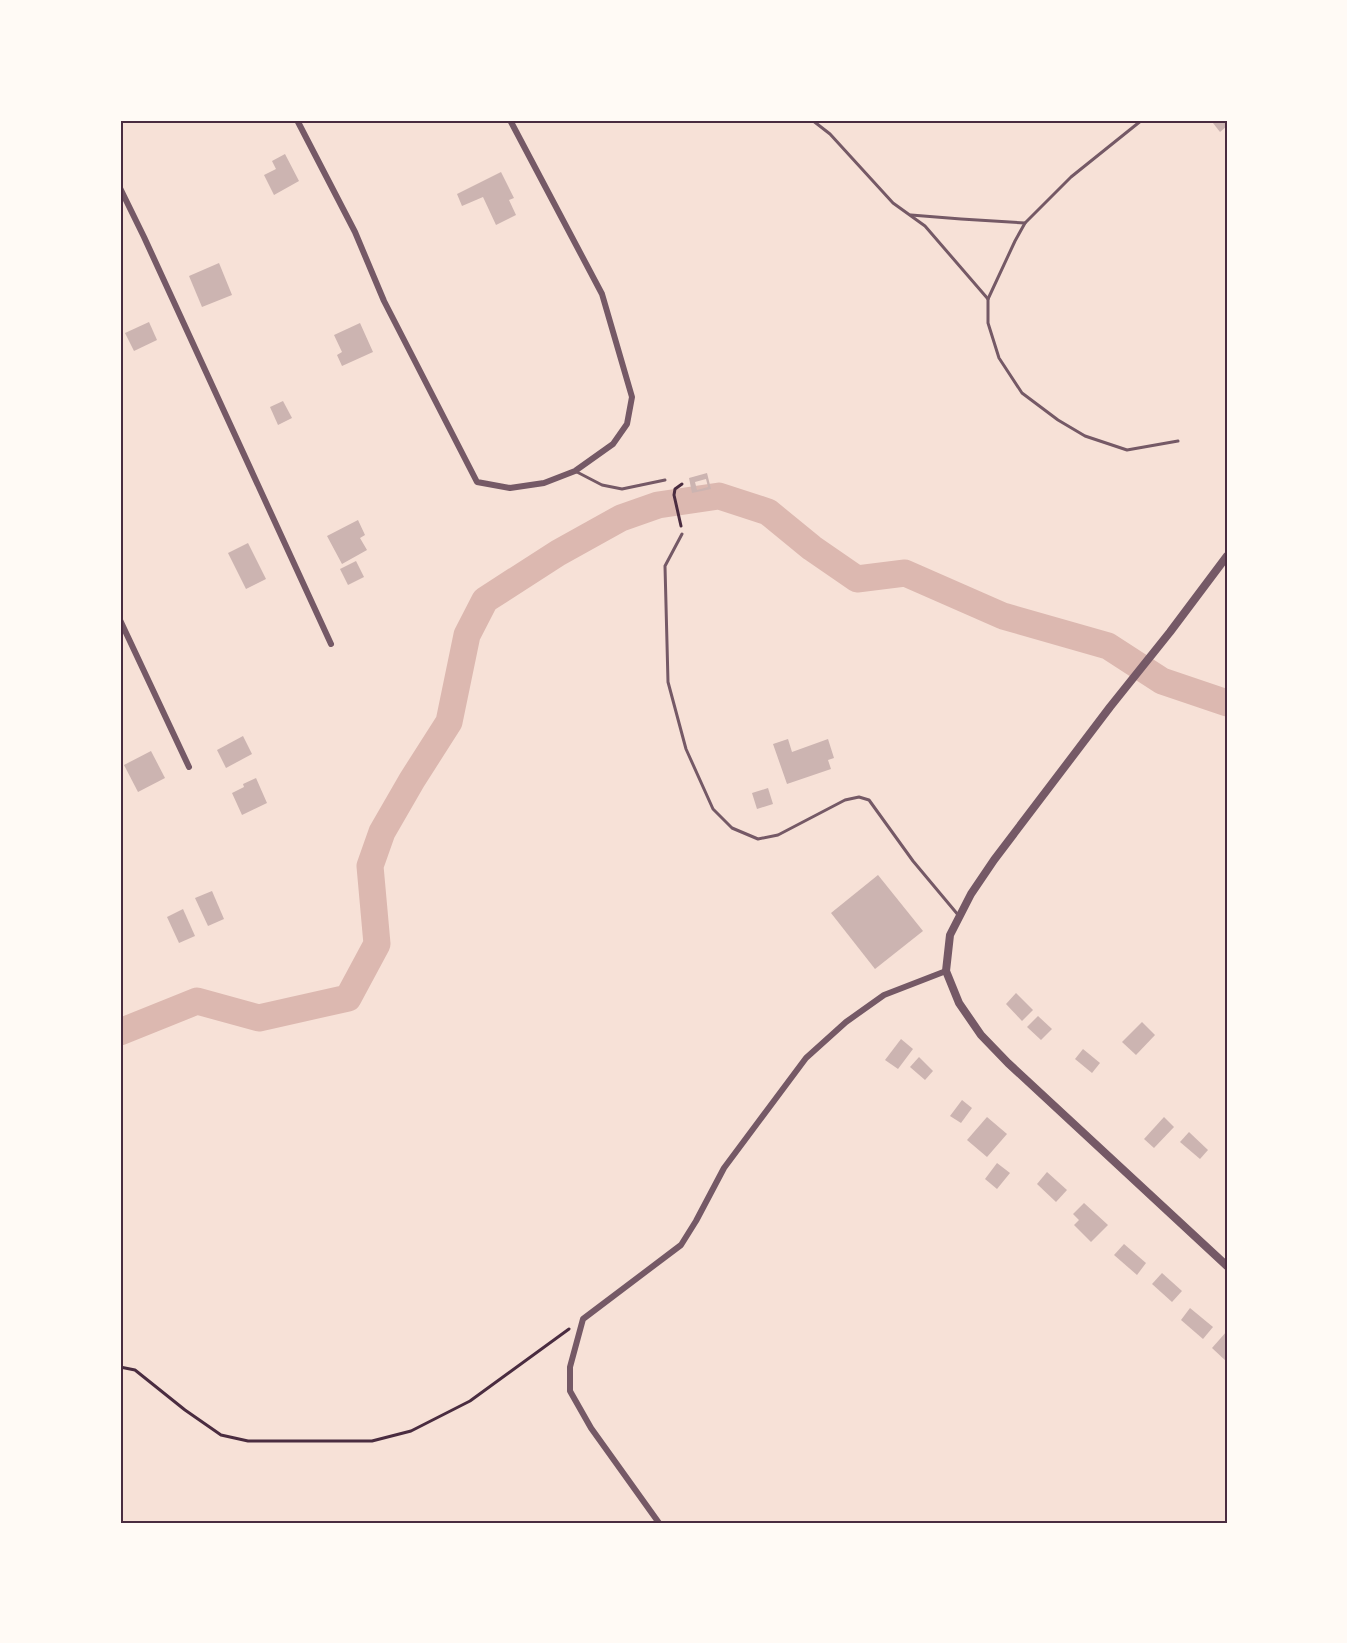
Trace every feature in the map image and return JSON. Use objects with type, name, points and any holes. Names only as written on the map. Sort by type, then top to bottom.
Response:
[{"type":"street","points":[[297,120],[355,232],[384,302],[477,482],[510,488],[544,483],[575,471],[613,444],[627,424],[632,398],[602,294],[510,120]]},
{"type":"street","points":[[120,188],[331,644]]},
{"type":"street","points":[[1227,556],[994,860],[971,894],[950,935],[946,971],[959,1003],[981,1035],[1008,1063],[1227,1266]]},
{"type":"street","points":[[120,620],[189,766]]},
{"type":"street","points":[[659,1523],[591,1428],[570,1391],[570,1367],[583,1319],[681,1245],[724,1168],[806,1058],[846,1022],[884,995],[946,971]]},
{"type":"lane","points":[[812,120],[830,134],[893,203],[925,226],[988,299]]},
{"type":"lane","points":[[1142,120],[1071,177],[1025,223],[988,299],[988,322],[999,358],[1022,393],[1058,420],[1085,436],[1127,450],[1178,441]]},
{"type":"lane","points":[[909,214],[1025,223]]},
{"type":"lane","points":[[575,471],[602,485],[622,489],[665,480]]},
{"type":"lane","points":[[682,534],[665,566],[668,682],[686,749],[713,809],[732,828],[758,839],[778,835],[845,800],[859,797],[869,800],[913,861],[960,916]]},
{"type":"path","points":[[680,518],[674,495],[675,489],[682,484]]},
{"type":"path","points":[[120,1367],[135,1370],[221,1435],[248,1441],[372,1441],[411,1431],[470,1401],[583,1319]]},
{"type":"building","points":[[1217,120],[1227,120],[1227,126],[1220,132],[1213,123]]},
{"type":"building","points":[[285,154],[299,181],[274,195],[264,175],[276,169],[272,161]]},
{"type":"building","points":[[501,172],[514,198],[509,200],[516,215],[496,225],[483,197],[462,206],[457,194]]},
{"type":"building","points":[[219,263],[232,295],[202,307],[189,276]]},
{"type":"building","points":[[149,322],[157,340],[134,351],[125,333]]},
{"type":"building","points":[[360,323],[373,352],[342,366],[337,355],[342,352],[334,335]]},
{"type":"building","points":[[283,401],[292,418],[278,425],[270,407]]},
{"type":"building","points":[[707,473],[711,489],[692,493],[689,478]],"holes":[[[706,479],[708,487],[697,490],[695,482]]]},
{"type":"building","points":[[358,520],[365,535],[360,538],[367,550],[342,564],[327,536]]},
{"type":"building","points":[[248,543],[266,579],[246,589],[228,553]]},
{"type":"building","points":[[356,561],[364,577],[348,585],[340,569]]},
{"type":"building","points":[[243,736],[252,754],[226,768],[217,750]]},
{"type":"building","points":[[788,739],[792,752],[828,739],[834,758],[828,760],[831,769],[787,784],[773,744]]},
{"type":"building","points":[[151,751],[165,778],[138,792],[124,765]]},
{"type":"building","points":[[256,778],[267,803],[242,815],[232,793],[244,787],[243,784]]},
{"type":"building","points":[[768,788],[773,804],[757,809],[752,793]]},
{"type":"building","points":[[878,875],[923,931],[875,969],[831,913]]},
{"type":"building","points":[[212,891],[224,919],[208,926],[195,898]]},
{"type":"building","points":[[183,909],[195,936],[179,943],[167,917]]},
{"type":"building","points":[[1016,993],[1033,1010],[1022,1021],[1006,1004]]},
{"type":"building","points":[[1038,1016],[1052,1029],[1041,1040],[1027,1027]]},
{"type":"building","points":[[1142,1022],[1155,1035],[1136,1055],[1122,1042]]},
{"type":"building","points":[[901,1039],[913,1049],[898,1069],[885,1060]]},
{"type":"building","points":[[1083,1049],[1100,1063],[1092,1073],[1075,1059]]},
{"type":"building","points":[[919,1057],[933,1071],[925,1080],[910,1067]]},
{"type":"building","points":[[962,1100],[972,1108],[961,1123],[950,1116]]},
{"type":"building","points":[[987,1117],[1007,1134],[987,1157],[967,1140]]},
{"type":"building","points":[[1164,1117],[1174,1127],[1154,1148],[1144,1139]]},
{"type":"building","points":[[1189,1132],[1208,1150],[1200,1159],[1180,1142]]},
{"type":"building","points":[[997,1163],[1010,1173],[997,1189],[985,1179]]},
{"type":"building","points":[[1047,1172],[1067,1190],[1056,1202],[1037,1184]]},
{"type":"building","points":[[1084,1203],[1108,1225],[1091,1242],[1074,1225],[1079,1220],[1073,1214]]},
{"type":"building","points":[[1124,1244],[1146,1263],[1137,1275],[1114,1255]]},
{"type":"building","points":[[1162,1273],[1182,1291],[1172,1302],[1152,1284]]},
{"type":"building","points":[[1190,1308],[1213,1327],[1203,1339],[1181,1320]]},
{"type":"building","points":[[1227,1331],[1227,1362],[1212,1348]]},
{"type":"waterway","points":[[120,1032],[197,1001],[259,1018],[348,998],[377,944],[370,866],[382,832],[449,722],[467,635],[485,600],[558,553],[621,518],[658,505],[719,496],[768,512],[812,548],[857,579],[905,573],[1003,616],[1108,646],[1162,681],[1227,703]]}]
